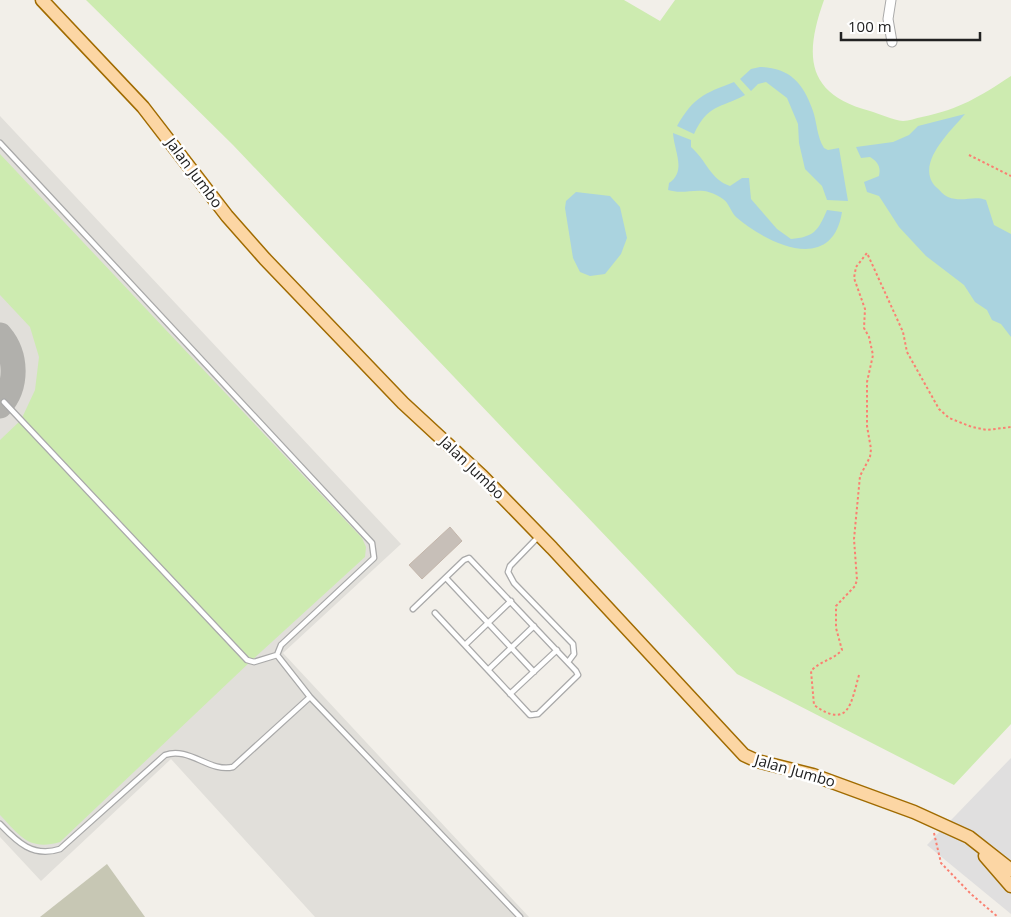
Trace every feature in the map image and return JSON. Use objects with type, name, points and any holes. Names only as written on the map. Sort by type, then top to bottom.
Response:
[{"type":"main road","name":"Jalan Jumbo","points":[[42,0],[143,107],[227,216],[265,259],[403,403],[482,476],[540,535],[744,755],[757,761],[847,786],[914,812],[968,838],[1011,870]]},
{"type":"main road","name":"Jalan Jumbo","points":[[968,838],[1011,886]]},
{"type":"street","points":[[891,0],[888,19],[892,42]]},
{"type":"lane","points":[[0,143],[372,544],[374,558],[280,645],[277,655]]},
{"type":"lane","points":[[4,402],[247,660],[254,662],[277,655]]},
{"type":"lane","points":[[540,535],[510,566],[508,572],[514,583],[573,644],[574,654],[568,662]]},
{"type":"lane","points":[[412,609],[469,558],[568,662],[576,671],[577,677],[538,714],[530,715],[435,613]]},
{"type":"lane","points":[[446,578],[534,672]]},
{"type":"lane","points":[[465,645],[511,602]]},
{"type":"lane","points":[[488,670],[534,626]]},
{"type":"lane","points":[[510,694],[557,650]]},
{"type":"lane","points":[[277,655],[310,697],[520,917]]},
{"type":"lane","points":[[0,824],[17,842],[29,850],[52,852],[60,849],[165,756],[178,753],[221,767],[233,767],[310,697]]},
{"type":"path","points":[[969,155],[1011,176]]},
{"type":"path","points":[[859,675],[849,708],[842,715],[830,714],[814,705],[811,671],[816,664],[837,655],[842,650],[836,628],[836,606],[855,586],[857,580],[854,539],[860,476],[870,457],[871,448],[866,426],[867,382],[873,355],[869,336],[864,328],[864,309],[854,278],[856,267],[867,254],[902,332],[907,352],[939,409],[949,418],[972,427],[987,430],[1011,427]]},
{"type":"path","points":[[932,822],[941,863],[971,894],[998,917]]},
{"type":"shaded area","points":[[0,116],[401,544],[283,653],[529,917],[315,917],[171,759],[41,881],[0,837]]},
{"type":"shaded area","points":[[1011,758],[1011,914],[927,845]]},
{"type":"shaded area","points":[[107,864],[145,917],[40,917]]},
{"type":"green space","points":[[86,0],[624,0],[660,21],[675,0],[824,0],[814,39],[813,55],[816,70],[822,83],[833,94],[849,104],[895,119],[908,121],[958,106],[979,96],[1011,76],[1011,724],[954,785],[737,674],[233,145]]},
{"type":"green space","points":[[0,154],[362,538],[366,547],[365,557],[250,662],[60,842],[40,845],[26,840],[0,815],[0,440],[21,420],[35,390],[39,357],[30,327],[0,295]]},
{"type":"water","points":[[760,67],[779,70],[787,74],[794,78],[805,92],[813,111],[818,135],[824,148],[828,150],[839,148],[848,201],[827,200],[822,186],[805,169],[799,143],[798,124],[787,98],[766,82],[758,84],[751,91],[740,79],[751,69]]},
{"type":"water","points":[[734,82],[745,95],[709,112],[699,124],[694,134],[677,126],[694,102],[714,90]]},
{"type":"water","points":[[965,114],[937,148],[929,168],[930,178],[936,187],[953,199],[977,198],[986,200],[994,225],[1011,234],[1011,337],[1001,324],[992,320],[987,310],[975,302],[964,285],[926,256],[899,227],[879,196],[867,192],[864,182],[879,176],[880,170],[877,163],[870,157],[861,158],[856,147],[893,142],[909,135],[918,126]]},
{"type":"water","points":[[673,133],[691,140],[691,147],[723,183],[730,186],[742,178],[749,178],[751,199],[777,229],[791,239],[805,237],[814,232],[827,210],[842,212],[836,231],[826,243],[812,248],[797,248],[781,244],[749,227],[736,217],[725,201],[715,194],[701,191],[682,192],[668,190],[669,183],[677,173],[678,167]]},
{"type":"water","points":[[576,192],[610,196],[620,207],[627,238],[621,254],[605,274],[590,276],[580,272],[573,258],[565,208],[566,201]]},
{"type":"building","points":[[450,527],[462,541],[422,579],[409,565]]},
{"type":"taxiway","points":[[0,335],[10,352],[13,371],[10,389],[0,406]]}]
